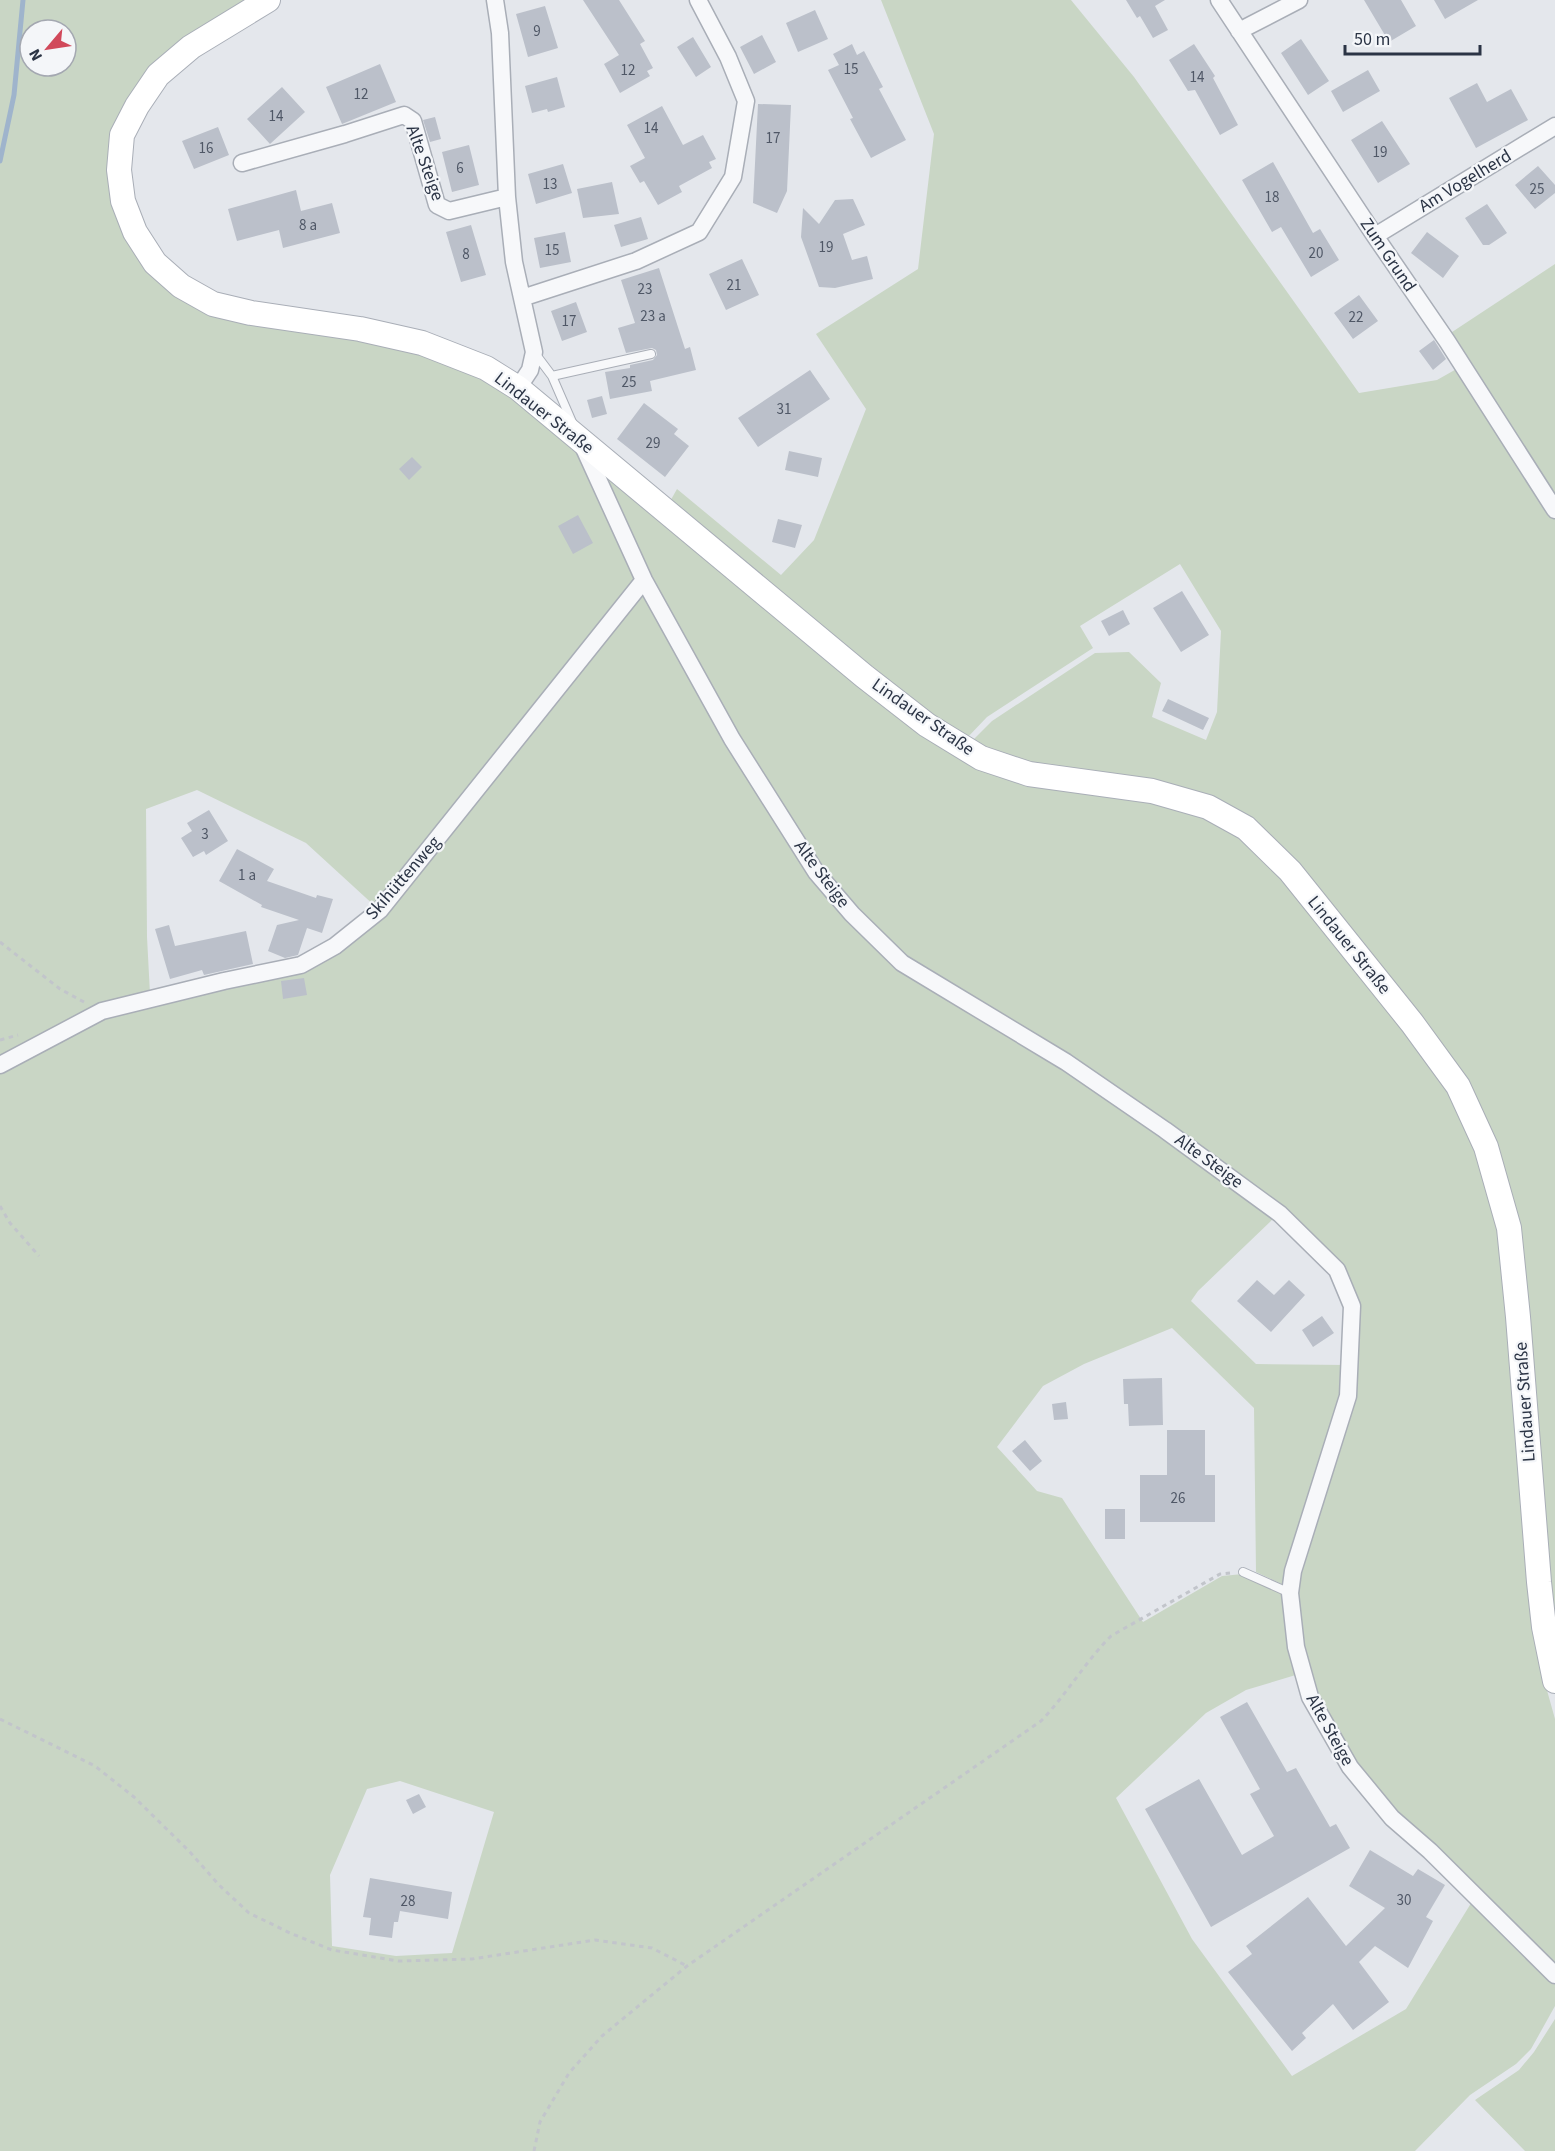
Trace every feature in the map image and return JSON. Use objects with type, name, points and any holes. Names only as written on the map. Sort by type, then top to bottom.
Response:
[{"type":"main road","name":"Lindauer Straße","points":[[268,0],[191,47],[158,75],[137,106],[122,135],[119,170],[123,201],[135,232],[155,263],[181,286],[213,304],[251,313],[360,329],[422,343],[486,368],[518,388],[864,676],[927,725],[981,758],[1029,774],[1152,791],[1208,807],[1246,828],[1290,872],[1412,1023],[1458,1086],[1486,1147],[1509,1228],[1539,1582],[1544,1627],[1555,1681]]},
{"type":"street","points":[[495,0],[500,33],[507,197],[514,262],[534,352],[530,370],[518,388]]},
{"type":"street","points":[[522,298],[636,261],[699,232],[733,177],[746,101],[728,57],[698,0]]},
{"type":"street","name":"Zum Grund","points":[[1219,0],[1374,236],[1447,341],[1555,510]]},
{"type":"street","points":[[1239,31],[1299,0]]},
{"type":"street","name":"Alte Steige","points":[[242,164],[345,135],[404,115],[413,121],[437,205],[448,211],[507,197]]},
{"type":"street","name":"Am Vogelherd","points":[[1374,236],[1555,126]]},
{"type":"street","name":"Alte Steige","points":[[580,441],[644,580],[732,739],[816,872],[852,914],[902,963],[1066,1062],[1165,1130],[1280,1214],[1337,1270],[1352,1306],[1348,1396],[1293,1571],[1290,1593],[1296,1647],[1310,1697],[1350,1767],[1392,1818],[1555,1975]]},
{"type":"street","name":"Skihüttenweg","points":[[0,1065],[102,1011],[224,981],[302,965],[335,946],[380,910],[644,580]]},
{"type":"lane","points":[[534,352],[552,376],[580,441]]},
{"type":"lane","points":[[552,376],[651,354]]},
{"type":"lane","points":[[1243,1572],[1290,1593]]},
{"type":"path","points":[[0,942],[60,989],[102,1011]]},
{"type":"path","points":[[0,1206],[10,1223],[39,1256]]},
{"type":"path","points":[[534,2151],[540,2122],[569,2073],[603,2036],[687,1966],[1041,1721],[1111,1636],[1220,1574],[1243,1572]]},
{"type":"path","points":[[0,1719],[95,1766],[134,1797],[249,1913],[332,1950],[398,1961],[472,1959],[595,1940],[652,1948],[687,1966]]},
{"type":"green space","points":[[0,0],[255,0],[187,42],[111,170],[176,292],[419,351],[482,376],[577,449],[639,579],[849,916],[1275,1217],[1198,1291],[1191,1301],[1256,1364],[1346,1365],[1345,1395],[1286,1586],[1256,1572],[1254,1408],[1172,1328],[1084,1364],[1043,1386],[997,1447],[1037,1491],[1062,1498],[1143,1622],[1222,1576],[1243,1574],[1285,1594],[1299,1674],[1246,1690],[1206,1713],[1116,1798],[1192,1939],[1292,2076],[1406,2009],[1473,1900],[1555,1983],[1555,2006],[1531,2049],[1516,2064],[1470,2095],[1415,2151],[0,2151]],"holes":[[[197,790],[306,843],[377,908],[299,963],[150,994],[146,809]],[[400,1781],[494,1812],[452,1953],[396,1956],[332,1946],[330,1875],[367,1789]]]},
{"type":"green space","points":[[881,0],[1071,0],[1134,77],[1359,393],[1437,380],[1460,367],[1555,516],[1555,1640],[1493,1145],[1248,820],[1032,767],[970,743],[992,721],[1095,653],[1129,652],[1161,683],[1152,717],[1206,740],[1217,712],[1221,631],[1180,564],[1080,626],[1093,648],[987,717],[966,739],[930,717],[668,505],[677,489],[781,575],[814,540],[866,409],[816,334],[918,269],[934,134]]},
{"type":"green space","points":[[1555,264],[1555,504],[1446,336]]},
{"type":"green space","points":[[597,469],[977,769],[1026,786],[1150,800],[1203,816],[1243,836],[1285,877],[1450,1090],[1477,1148],[1503,1231],[1543,1676],[1555,1719],[1555,1971],[1396,1815],[1354,1765],[1313,1696],[1295,1594],[1318,1508],[1357,1307],[1315,1241],[904,958],[818,869],[735,736],[648,578]]},
{"type":"green space","points":[[1555,2019],[1555,2151],[1525,2151],[1475,2100],[1519,2070],[1534,2052]]},
{"type":"building","points":[[583,0],[619,0],[645,41],[640,44],[653,68],[647,71],[650,76],[620,93],[604,64],[619,55]]},
{"type":"building","points":[[1126,0],[1165,0],[1155,6],[1168,30],[1153,38],[1140,16],[1137,18]]},
{"type":"building","points":[[1364,0],[1401,0],[1416,26],[1389,42]]},
{"type":"building","points":[[1434,0],[1478,0],[1445,19]]},
{"type":"building","points":[[545,6],[558,48],[528,57],[516,14]]},
{"type":"building","points":[[815,10],[828,39],[798,52],[786,23]]},
{"type":"building","points":[[762,35],[776,62],[754,74],[740,47]]},
{"type":"building","points":[[693,37],[711,67],[696,77],[677,47]]},
{"type":"building","points":[[1301,39],[1329,81],[1308,95],[1281,53]]},
{"type":"building","points":[[852,44],[857,55],[864,51],[883,87],[879,89],[906,140],[871,158],[828,70],[839,65],[833,54]]},
{"type":"building","points":[[1194,44],[1215,76],[1213,78],[1238,125],[1220,135],[1195,90],[1188,91],[1169,60]]},
{"type":"building","points":[[380,64],[396,102],[342,124],[326,87]]},
{"type":"building","points":[[1368,70],[1380,91],[1343,112],[1331,91]]},
{"type":"building","points":[[557,77],[565,107],[548,112],[547,109],[532,113],[525,86]]},
{"type":"building","points":[[1477,83],[1487,102],[1511,89],[1528,120],[1476,148],[1449,98]]},
{"type":"building","points":[[282,87],[305,112],[270,144],[247,119]]},
{"type":"building","points":[[758,104],[791,105],[787,191],[777,213],[753,203]]},
{"type":"building","points":[[662,106],[683,145],[703,135],[716,159],[709,162],[712,168],[679,186],[682,192],[658,205],[644,181],[640,183],[630,166],[645,158],[627,125]]},
{"type":"building","points":[[435,117],[441,139],[430,142],[423,120]]},
{"type":"building","points":[[1382,121],[1410,164],[1378,183],[1351,140]]},
{"type":"building","points":[[218,127],[229,155],[194,169],[182,141]]},
{"type":"building","points":[[469,145],[479,185],[452,192],[442,152]]},
{"type":"building","points":[[1273,162],[1313,233],[1320,229],[1339,260],[1311,277],[1281,227],[1272,232],[1242,180]]},
{"type":"building","points":[[563,164],[572,193],[536,204],[528,174]]},
{"type":"building","points":[[1538,166],[1555,185],[1555,193],[1535,209],[1515,185]]},
{"type":"building","points":[[612,182],[619,214],[583,218],[577,189]]},
{"type":"building","points":[[296,190],[301,211],[332,203],[340,233],[283,248],[279,230],[237,241],[228,209]]},
{"type":"building","points":[[853,199],[865,225],[843,234],[852,260],[867,256],[873,279],[835,288],[819,287],[801,237],[803,208],[819,224],[835,200]]},
{"type":"building","points":[[1487,204],[1507,233],[1489,245],[1483,245],[1465,218]]},
{"type":"building","points":[[641,217],[648,239],[621,247],[614,225]]},
{"type":"building","points":[[471,225],[486,275],[461,282],[446,232]]},
{"type":"building","points":[[565,232],[571,262],[540,268],[534,238]]},
{"type":"building","points":[[1427,232],[1459,256],[1443,278],[1411,253]]},
{"type":"building","points":[[742,259],[759,295],[726,310],[709,274]]},
{"type":"building","points":[[659,268],[685,349],[690,347],[696,370],[650,381],[652,391],[610,399],[605,372],[630,368],[630,365],[653,360],[657,355],[656,350],[652,348],[626,353],[618,328],[635,323],[621,280]]},
{"type":"building","points":[[1359,295],[1378,321],[1353,339],[1334,313]]},
{"type":"building","points":[[576,302],[587,332],[562,341],[551,311]]},
{"type":"building","points":[[1434,340],[1446,359],[1433,370],[1419,351]]},
{"type":"building","points":[[810,370],[830,399],[758,447],[738,418]]},
{"type":"building","points":[[602,396],[607,414],[592,418],[587,400]]},
{"type":"building","points":[[644,403],[678,429],[674,434],[689,446],[665,477],[617,439]]},
{"type":"building","points":[[789,451],[822,458],[818,477],[785,470]]},
{"type":"building","points":[[412,457],[422,467],[409,480],[399,469]]},
{"type":"building","points":[[578,515],[593,543],[573,554],[558,526]]},
{"type":"building","points":[[778,519],[802,525],[795,548],[772,542]]},
{"type":"building","points":[[1182,591],[1209,635],[1181,652],[1153,608]]},
{"type":"building","points":[[1123,610],[1130,624],[1109,636],[1101,621]]},
{"type":"building","points":[[1168,699],[1209,718],[1203,730],[1162,711]]},
{"type":"building","points":[[209,810],[228,841],[206,855],[204,851],[193,857],[181,838],[192,831],[187,823]]},
{"type":"building","points":[[237,849],[274,869],[267,881],[316,898],[317,895],[333,899],[322,933],[307,928],[298,955],[285,958],[268,951],[277,925],[299,920],[261,907],[262,905],[219,881]]},
{"type":"building","points":[[169,925],[175,946],[246,931],[253,964],[204,975],[202,970],[170,979],[155,929]]},
{"type":"building","points":[[304,978],[307,995],[283,999],[281,981]]},
{"type":"building","points":[[1257,1280],[1274,1295],[1289,1280],[1305,1295],[1271,1332],[1237,1301]]},
{"type":"building","points":[[1322,1316],[1334,1333],[1313,1347],[1302,1330]]},
{"type":"building","points":[[1162,1378],[1163,1425],[1129,1426],[1128,1404],[1124,1404],[1123,1379]]},
{"type":"building","points":[[1066,1402],[1068,1419],[1054,1420],[1052,1404]]},
{"type":"building","points":[[1167,1430],[1205,1430],[1205,1475],[1215,1475],[1215,1522],[1140,1522],[1140,1475],[1167,1475]]},
{"type":"building","points":[[1025,1440],[1042,1461],[1030,1471],[1012,1451]]},
{"type":"building","points":[[1105,1509],[1125,1509],[1125,1539],[1105,1539]]},
{"type":"building","points":[[1247,1702],[1287,1772],[1296,1768],[1330,1827],[1336,1824],[1350,1848],[1211,1927],[1145,1809],[1199,1779],[1242,1855],[1274,1836],[1250,1794],[1260,1789],[1220,1717]]},
{"type":"building","points":[[419,1794],[426,1807],[413,1814],[406,1800]]},
{"type":"building","points":[[1370,1850],[1413,1876],[1418,1869],[1445,1885],[1426,1917],[1433,1921],[1408,1968],[1375,1946],[1359,1962],[1389,2002],[1353,2030],[1333,2004],[1302,2033],[1306,2038],[1292,2051],[1228,1972],[1252,1954],[1246,1946],[1308,1897],[1346,1946],[1385,1908],[1349,1886]]},
{"type":"building","points":[[370,1878],[452,1892],[448,1919],[400,1911],[398,1922],[394,1922],[392,1938],[369,1935],[371,1918],[363,1917]]},
{"type":"waterway","points":[[0,161],[14,95],[23,0]]}]
